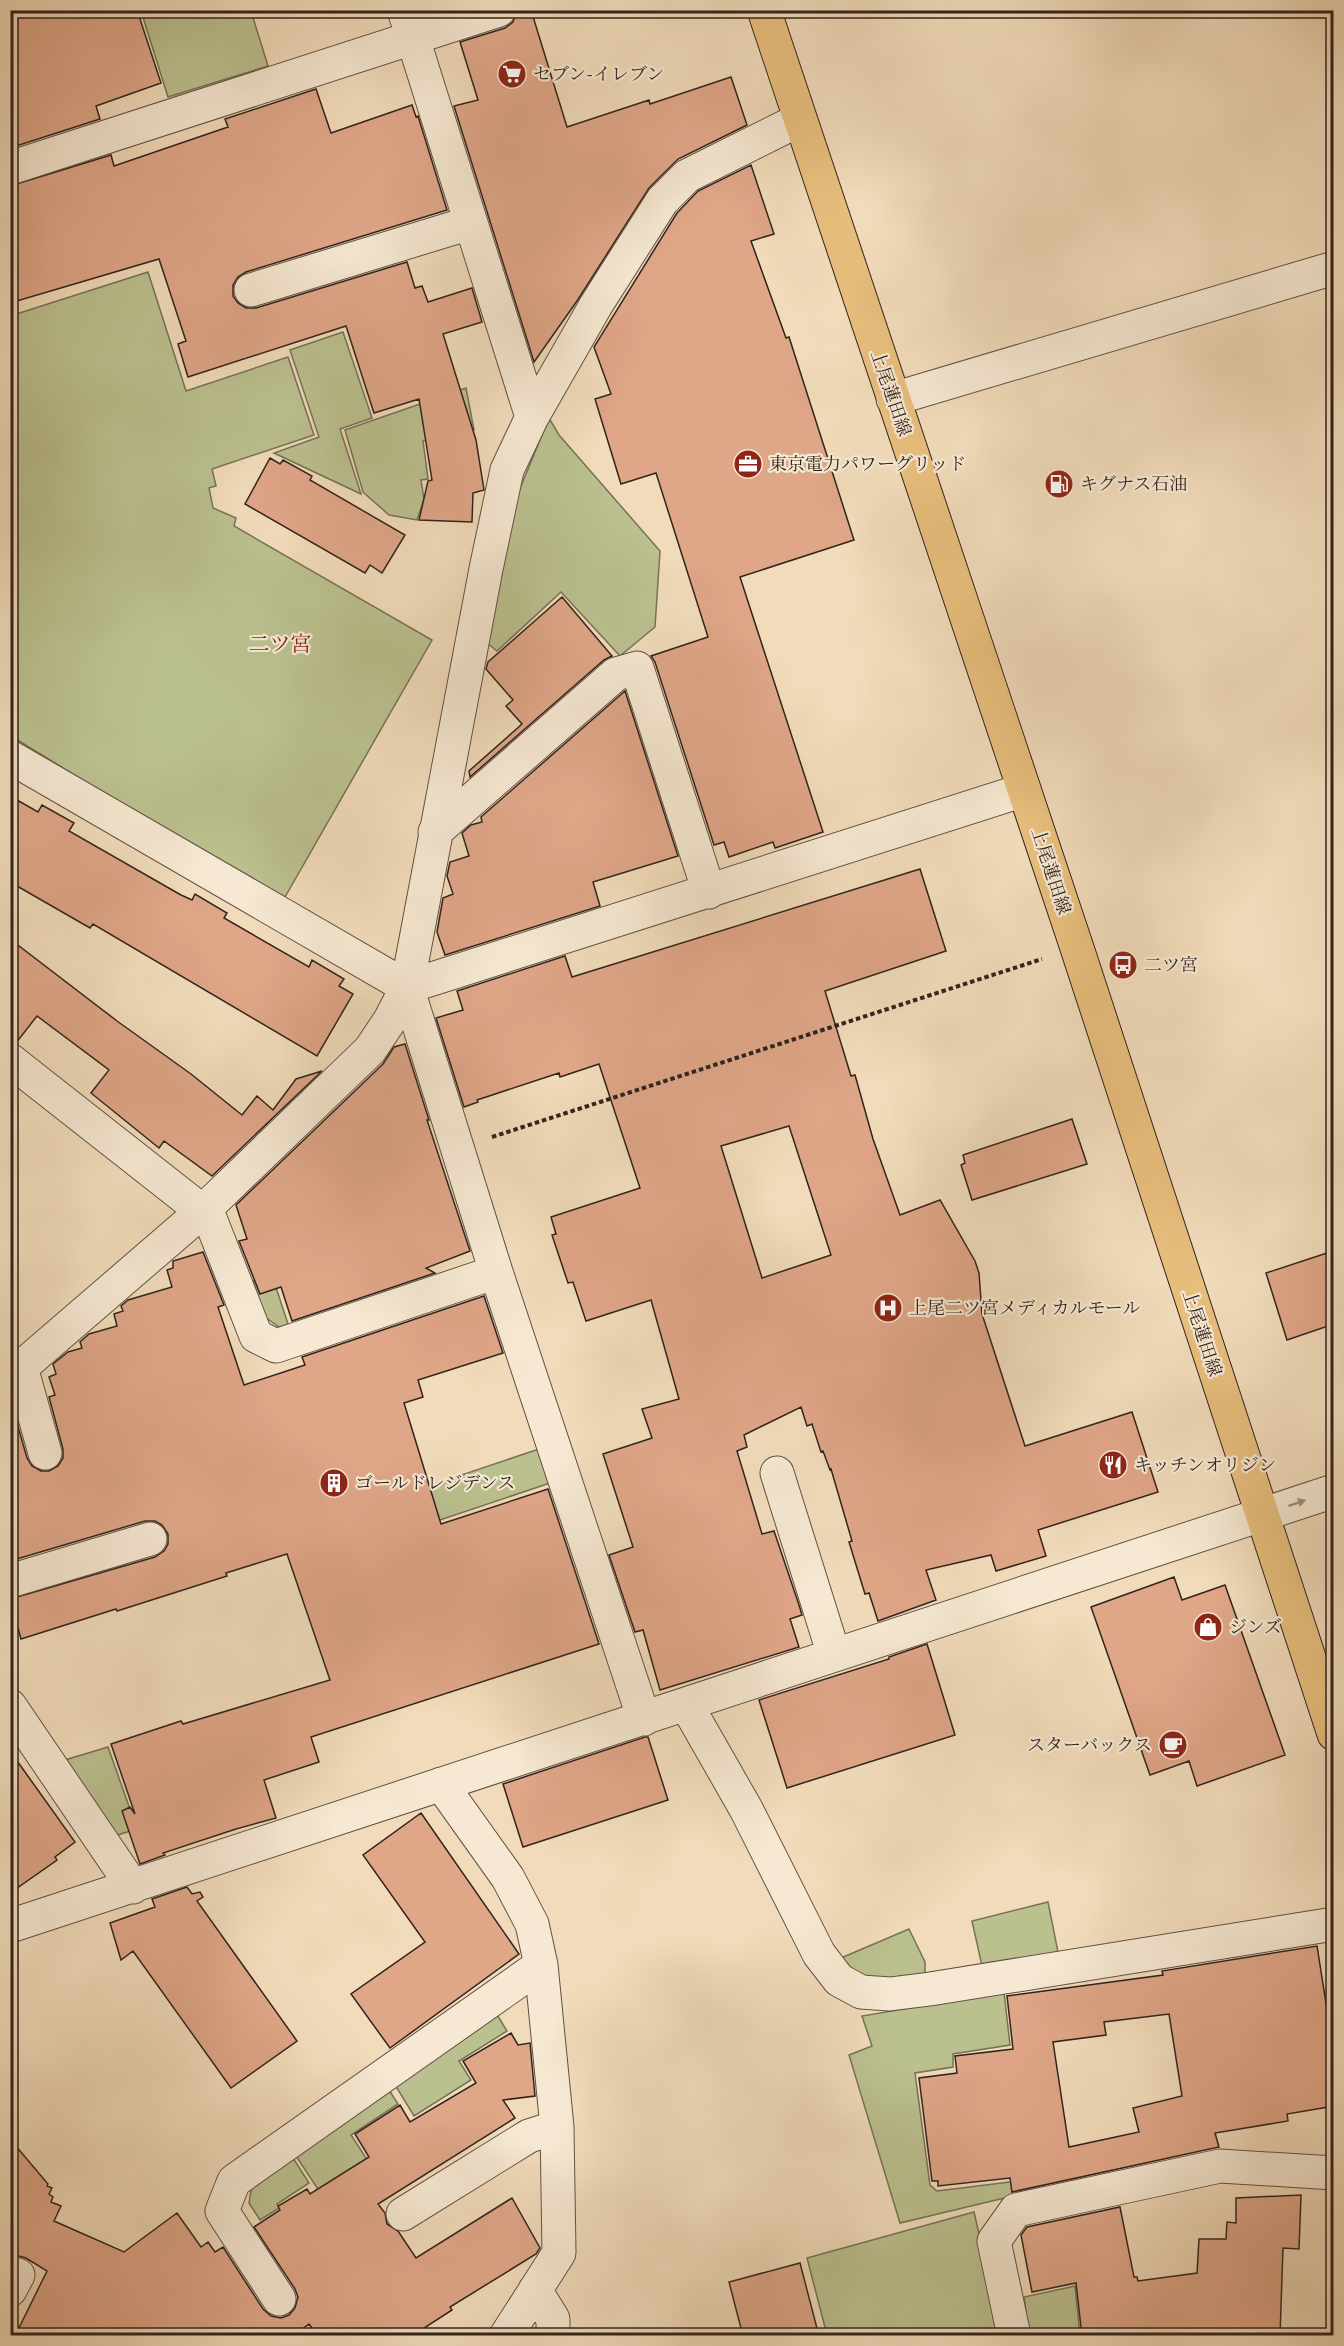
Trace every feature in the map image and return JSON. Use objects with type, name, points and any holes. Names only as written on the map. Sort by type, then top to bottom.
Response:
[{"type":"main road","name":"上尾蓮田線","points":[[764,10],[1077,948],[1334,1734]]},
{"type":"street","points":[[10,168],[409,25],[499,10]]},
{"type":"street","points":[[409,25],[532,417]]},
{"type":"street","points":[[45,1453],[16,1372],[204,1210],[370,1050],[390,1020],[407,987],[435,832],[507,470],[532,417],[596,305],[662,201],[687,176],[799,120]]},
{"type":"street","points":[[251,290],[470,223]]},
{"type":"street","points":[[893,399],[1334,268]]},
{"type":"street","points":[[435,832],[616,674],[637,668],[709,892]]},
{"type":"street","points":[[10,757],[407,987],[496,1272],[644,1719]]},
{"type":"street","points":[[407,987],[1024,790]]},
{"type":"street","points":[[10,1060],[204,1210],[256,1336],[276,1346],[496,1272]]},
{"type":"street","points":[[777,1473],[834,1655]]},
{"type":"street","points":[[10,1926],[1334,1491]]},
{"type":"street","points":[[10,1581],[150,1539]]},
{"type":"street","points":[[686,1704],[746,1809],[819,1954],[839,1980],[861,1992],[890,1994],[930,1989],[1334,1924]]},
{"type":"street","points":[[10,1706],[133,1887]]},
{"type":"street","points":[[441,1784],[508,1878],[532,1924],[541,1965],[556,2127],[559,2253],[506,2336]]},
{"type":"street","points":[[279,2299],[222,2211],[234,2181],[541,1965]]},
{"type":"street","points":[[403,2214],[530,2136],[556,2127]]},
{"type":"street","points":[[1014,2336],[994,2241],[1016,2210],[1220,2166],[1334,2173]]},
{"type":"street","points":[[535,2290],[553,2319],[553,2336]]},
{"type":"path","points":[[457,1148],[1077,948]]},
{"type":"green space","points":[[141,11],[251,11],[268,66],[168,97]]},
{"type":"green space","points":[[148,272],[186,391],[288,357],[314,435],[212,469],[216,486],[209,488],[213,508],[236,518],[234,526],[432,640],[285,897],[11,736],[10,316]]},
{"type":"green space","points":[[343,332],[372,418],[340,429],[361,494],[274,453],[319,437],[290,350]]},
{"type":"green space","points":[[466,388],[474,430],[453,432],[423,441],[428,479],[421,480],[424,499],[417,520],[389,515],[363,492],[345,430]]},
{"type":"green space","points":[[549,418],[559,435],[660,551],[655,627],[620,656],[561,592],[497,651],[487,643],[514,503]]},
{"type":"green space","points":[[272,1275],[288,1324],[279,1327],[265,1317],[253,1281]]},
{"type":"green space","points":[[539,1449],[550,1483],[294,1569],[283,1535]]},
{"type":"green space","points":[[108,1747],[137,1829],[114,1836],[65,1760]]},
{"type":"green space","points":[[1048,1902],[1058,1952],[982,1966],[972,1921]]},
{"type":"green space","points":[[909,1929],[925,1962],[925,1973],[870,1988],[834,1961]]},
{"type":"green space","points":[[1004,1992],[1010,2045],[953,2054],[953,2067],[915,2073],[930,2185],[937,2191],[1018,2181],[1021,2194],[900,2223],[849,2055],[872,2046],[862,2016]]},
{"type":"green space","points":[[496,2013],[507,2031],[459,2061],[471,2080],[414,2116],[392,2080]]},
{"type":"green space","points":[[389,2090],[398,2104],[351,2135],[370,2164],[345,2230],[294,2153]]},
{"type":"green space","points":[[293,2158],[309,2183],[277,2204],[279,2208],[260,2220],[249,2203],[252,2184]]},
{"type":"green space","points":[[974,2212],[1002,2335],[827,2335],[807,2258]]},
{"type":"green space","points":[[1075,2286],[1080,2335],[1029,2335],[1024,2297]]},
{"type":"building","points":[[10,10],[137,10],[161,83],[96,106],[100,119],[10,148]]},
{"type":"building","points":[[517,10],[531,10],[567,127],[649,100],[650,104],[731,77],[747,125],[678,159],[649,188],[577,301],[534,362],[454,106],[478,100],[460,42],[505,28],[513,22]]},
{"type":"building","points":[[316,89],[331,133],[412,105],[416,117],[418,116],[447,210],[246,272],[238,277],[233,285],[233,296],[246,308],[256,308],[407,262],[415,288],[422,286],[428,302],[472,288],[482,322],[443,334],[476,440],[484,490],[473,493],[472,522],[419,520],[428,481],[432,480],[419,399],[374,413],[346,326],[188,377],[178,344],[186,341],[159,259],[10,303],[10,186],[111,155],[114,166],[228,127],[225,119]]},
{"type":"building","points":[[751,165],[774,234],[751,241],[786,338],[789,337],[854,540],[740,577],[823,832],[775,848],[773,842],[729,857],[724,842],[714,845],[655,662],[651,656],[708,637],[656,473],[621,484],[595,399],[611,394],[594,347],[677,213],[698,191]]},
{"type":"building","points":[[270,458],[280,464],[283,460],[312,476],[310,480],[405,535],[382,573],[370,565],[365,573],[245,504]]},
{"type":"building","points":[[562,597],[612,656],[604,660],[470,777],[469,771],[522,724],[506,706],[513,700],[486,669],[488,662]]},
{"type":"building","points":[[625,691],[678,856],[593,882],[600,906],[445,955],[437,932],[443,898],[453,894],[447,876],[450,862],[469,856],[462,833],[471,825],[482,822],[481,817]]},
{"type":"building","points":[[10,796],[38,812],[42,805],[74,823],[69,831],[181,895],[192,900],[195,894],[227,913],[224,918],[309,967],[312,960],[344,979],[339,986],[353,994],[317,1056],[93,924],[90,928],[10,882]]},
{"type":"building","points":[[920,869],[946,951],[825,991],[851,1076],[855,1075],[873,1139],[900,1215],[940,1200],[975,1261],[979,1273],[982,1314],[1025,1446],[1132,1412],[1158,1492],[1038,1530],[1046,1556],[996,1571],[991,1555],[926,1570],[936,1600],[878,1621],[869,1593],[865,1594],[831,1469],[823,1451],[821,1452],[812,1424],[807,1426],[801,1407],[744,1435],[747,1447],[737,1451],[762,1534],[774,1531],[799,1605],[802,1615],[790,1619],[799,1647],[660,1690],[643,1630],[635,1632],[609,1555],[633,1547],[603,1454],[652,1438],[642,1409],[679,1399],[651,1300],[586,1321],[573,1282],[568,1283],[552,1235],[556,1234],[551,1217],[640,1188],[599,1064],[560,1077],[559,1073],[477,1100],[478,1102],[464,1107],[436,1018],[463,1010],[457,991],[565,956],[572,977]],"holes":[[[789,1126],[831,1255],[762,1278],[721,1146]]]},
{"type":"building","points":[[10,939],[191,1074],[242,1115],[257,1096],[273,1110],[296,1079],[322,1071],[212,1176],[164,1141],[159,1148],[91,1093],[109,1070],[37,1016],[16,1043],[10,1042]]},
{"type":"building","points":[[405,1044],[470,1251],[426,1268],[435,1273],[292,1321],[281,1287],[260,1294],[239,1241],[247,1239],[236,1205],[383,1064],[394,1047]]},
{"type":"building","points":[[1072,1119],[1087,1164],[972,1200],[961,1165],[965,1163],[963,1155]]},
{"type":"building","points":[[203,1252],[224,1305],[218,1307],[244,1385],[305,1365],[302,1357],[484,1296],[503,1353],[418,1380],[423,1397],[404,1403],[441,1524],[548,1489],[599,1644],[311,1737],[319,1762],[264,1780],[276,1818],[163,1853],[165,1855],[140,1864],[122,1811],[130,1807],[135,1814],[111,1744],[181,1721],[183,1724],[330,1680],[287,1554],[226,1573],[227,1576],[21,1639],[10,1599],[155,1557],[164,1551],[168,1544],[168,1534],[162,1525],[155,1521],[145,1521],[10,1561],[10,1410],[13,1409],[27,1458],[32,1466],[41,1471],[49,1471],[58,1466],[63,1458],[63,1449],[49,1397],[55,1395],[49,1377],[56,1374],[53,1364],[68,1352],[82,1348],[80,1342],[89,1334],[117,1326],[114,1314],[123,1311],[121,1306],[128,1300],[172,1287],[167,1270],[173,1268],[173,1261]]},
{"type":"building","points":[[1327,1253],[1334,1273],[1334,1324],[1287,1340],[1266,1273]]},
{"type":"building","points":[[1174,1577],[1182,1600],[1225,1585],[1285,1755],[1197,1786],[1189,1761],[1150,1775],[1091,1607]]},
{"type":"building","points":[[927,1644],[955,1735],[787,1788],[759,1700],[889,1659],[889,1657]]},
{"type":"building","points":[[648,1737],[668,1800],[523,1847],[503,1784]]},
{"type":"building","points":[[10,1751],[75,1842],[55,1857],[57,1860],[10,1893]]},
{"type":"building","points":[[421,1813],[519,1954],[390,2048],[351,1994],[425,1942],[363,1855]]},
{"type":"building","points":[[187,1887],[192,1894],[200,1892],[203,1897],[197,1901],[297,2041],[231,2088],[133,1951],[121,1960],[110,1923],[155,1907],[152,1899]]},
{"type":"building","points":[[1317,1946],[1334,2054],[1334,2106],[1287,2114],[1288,2121],[1215,2133],[1219,2147],[1012,2192],[1010,2178],[938,2186],[938,2181],[932,2181],[919,2078],[957,2073],[955,2056],[1013,2049],[1007,1996],[1163,1975],[1162,1971]],"holes":[[[1169,2014],[1182,2096],[1133,2108],[1139,2132],[1069,2147],[1053,2042],[1106,2035],[1104,2022]]]},
{"type":"building","points":[[511,2033],[518,2045],[530,2043],[535,2096],[503,2100],[515,2118],[378,2204],[385,2213],[387,2224],[398,2231],[416,2258],[512,2198],[540,2248],[536,2254],[450,2307],[452,2310],[412,2336],[318,2336],[309,2324],[293,2336],[15,2336],[47,2271],[26,2258],[10,2254],[10,2139],[48,2184],[47,2186],[52,2188],[49,2194],[53,2197],[51,2202],[61,2206],[54,2221],[124,2252],[177,2213],[201,2247],[208,2242],[215,2252],[223,2247],[263,2309],[271,2316],[281,2318],[289,2315],[295,2308],[298,2297],[254,2227],[280,2210],[278,2206],[307,2189],[310,2194],[369,2157],[355,2134],[400,2105],[410,2122],[476,2083],[463,2061]]},
{"type":"building","points":[[1301,2195],[1299,2249],[1283,2248],[1280,2336],[1082,2336],[1076,2283],[1032,2292],[1021,2235],[1027,2227],[1120,2207],[1134,2277],[1137,2277],[1138,2281],[1197,2273],[1199,2239],[1226,2239],[1227,2222],[1236,2223],[1236,2198]]},
{"type":"building","points":[[800,2263],[819,2336],[743,2336],[729,2282]]},
{"type":"place","name":"セブン-イレブン","points":[[512,74]]},
{"type":"place","name":"東京電力パワーグリッド","points":[[748,464]]},
{"type":"place","name":"キグナス石油","points":[[1059,484]]},
{"type":"place","name":"二ツ宮","points":[[1123,965]]},
{"type":"place","name":"上尾二ツ宮メディカルモール","points":[[888,1308]]},
{"type":"place","name":"キッチンオリジン","points":[[1113,1465]]},
{"type":"place","name":"ゴールドレジデンス","points":[[334,1483]]},
{"type":"place","name":"ジンズ","points":[[1208,1627]]},
{"type":"place","name":"スターバックス","points":[[1173,1745]]},
{"type":"district","name":"二ツ宮","points":[[280,644]]}]
